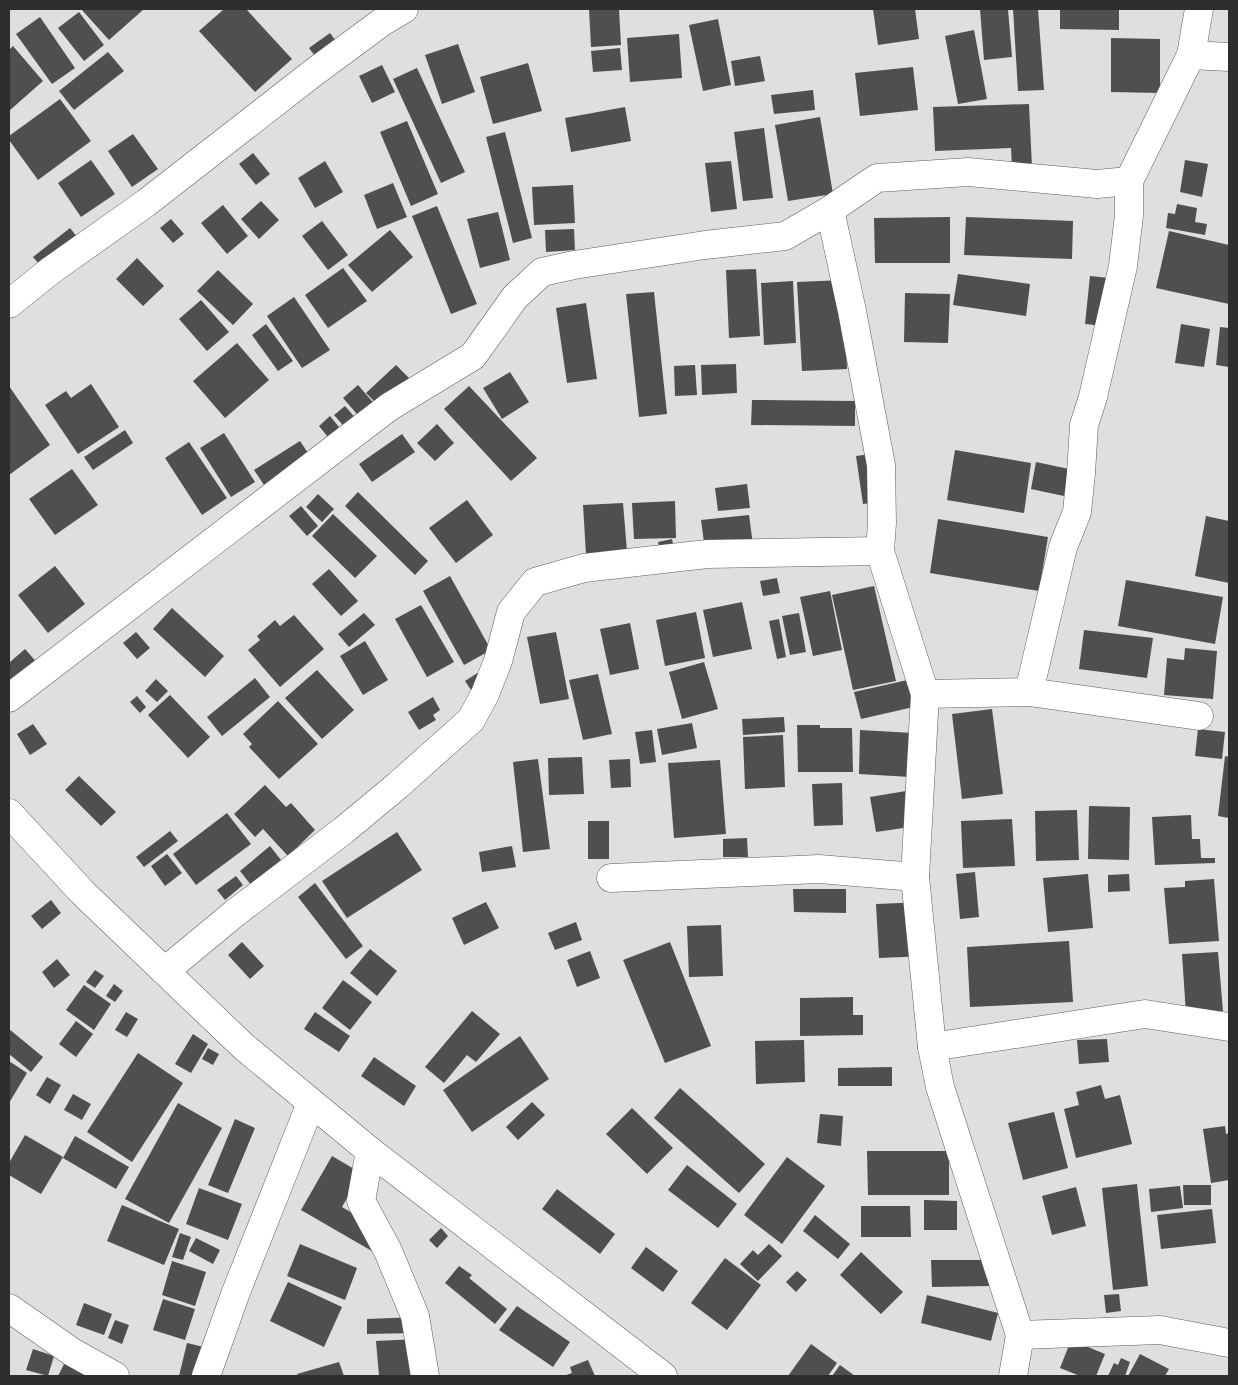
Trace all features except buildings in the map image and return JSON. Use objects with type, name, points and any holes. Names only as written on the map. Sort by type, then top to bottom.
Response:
[{"type":"street","points":[[9,304],[50,271],[146,203],[314,72],[382,22],[404,9]]},
{"type":"street","points":[[1029,692],[1063,547],[1077,512],[1084,425],[1093,397],[1123,266],[1130,215],[1129,182],[1191,55],[1199,9]]},
{"type":"street","points":[[1191,55],[1229,57]]},
{"type":"street","points":[[9,698],[389,408],[474,356],[515,297],[542,272],[574,265],[705,245],[785,236],[830,210],[877,178],[968,172],[1097,184],[1129,182]]},
{"type":"street","points":[[830,210],[852,311],[881,465],[882,523],[880,552],[925,694],[915,877],[932,1047],[940,1087],[1020,1334],[1013,1376]]},
{"type":"street","points":[[165,971],[344,830],[471,720],[485,694],[498,661],[511,612],[535,582],[584,568],[707,554],[880,552]]},
{"type":"street","points":[[925,694],[1029,692],[1199,716]]},
{"type":"street","points":[[9,813],[83,893],[243,1046],[370,1152],[663,1376]]},
{"type":"street","points":[[611,878],[819,869],[915,877]]},
{"type":"street","points":[[932,1047],[1145,1014],[1229,1027]]},
{"type":"street","points":[[206,1376],[236,1292],[311,1103]]},
{"type":"street","points":[[370,1152],[361,1201],[388,1251],[415,1316],[425,1376]]},
{"type":"street","points":[[9,1308],[72,1352],[115,1376]]},
{"type":"street","points":[[1020,1334],[1160,1330],[1229,1343]]}]
